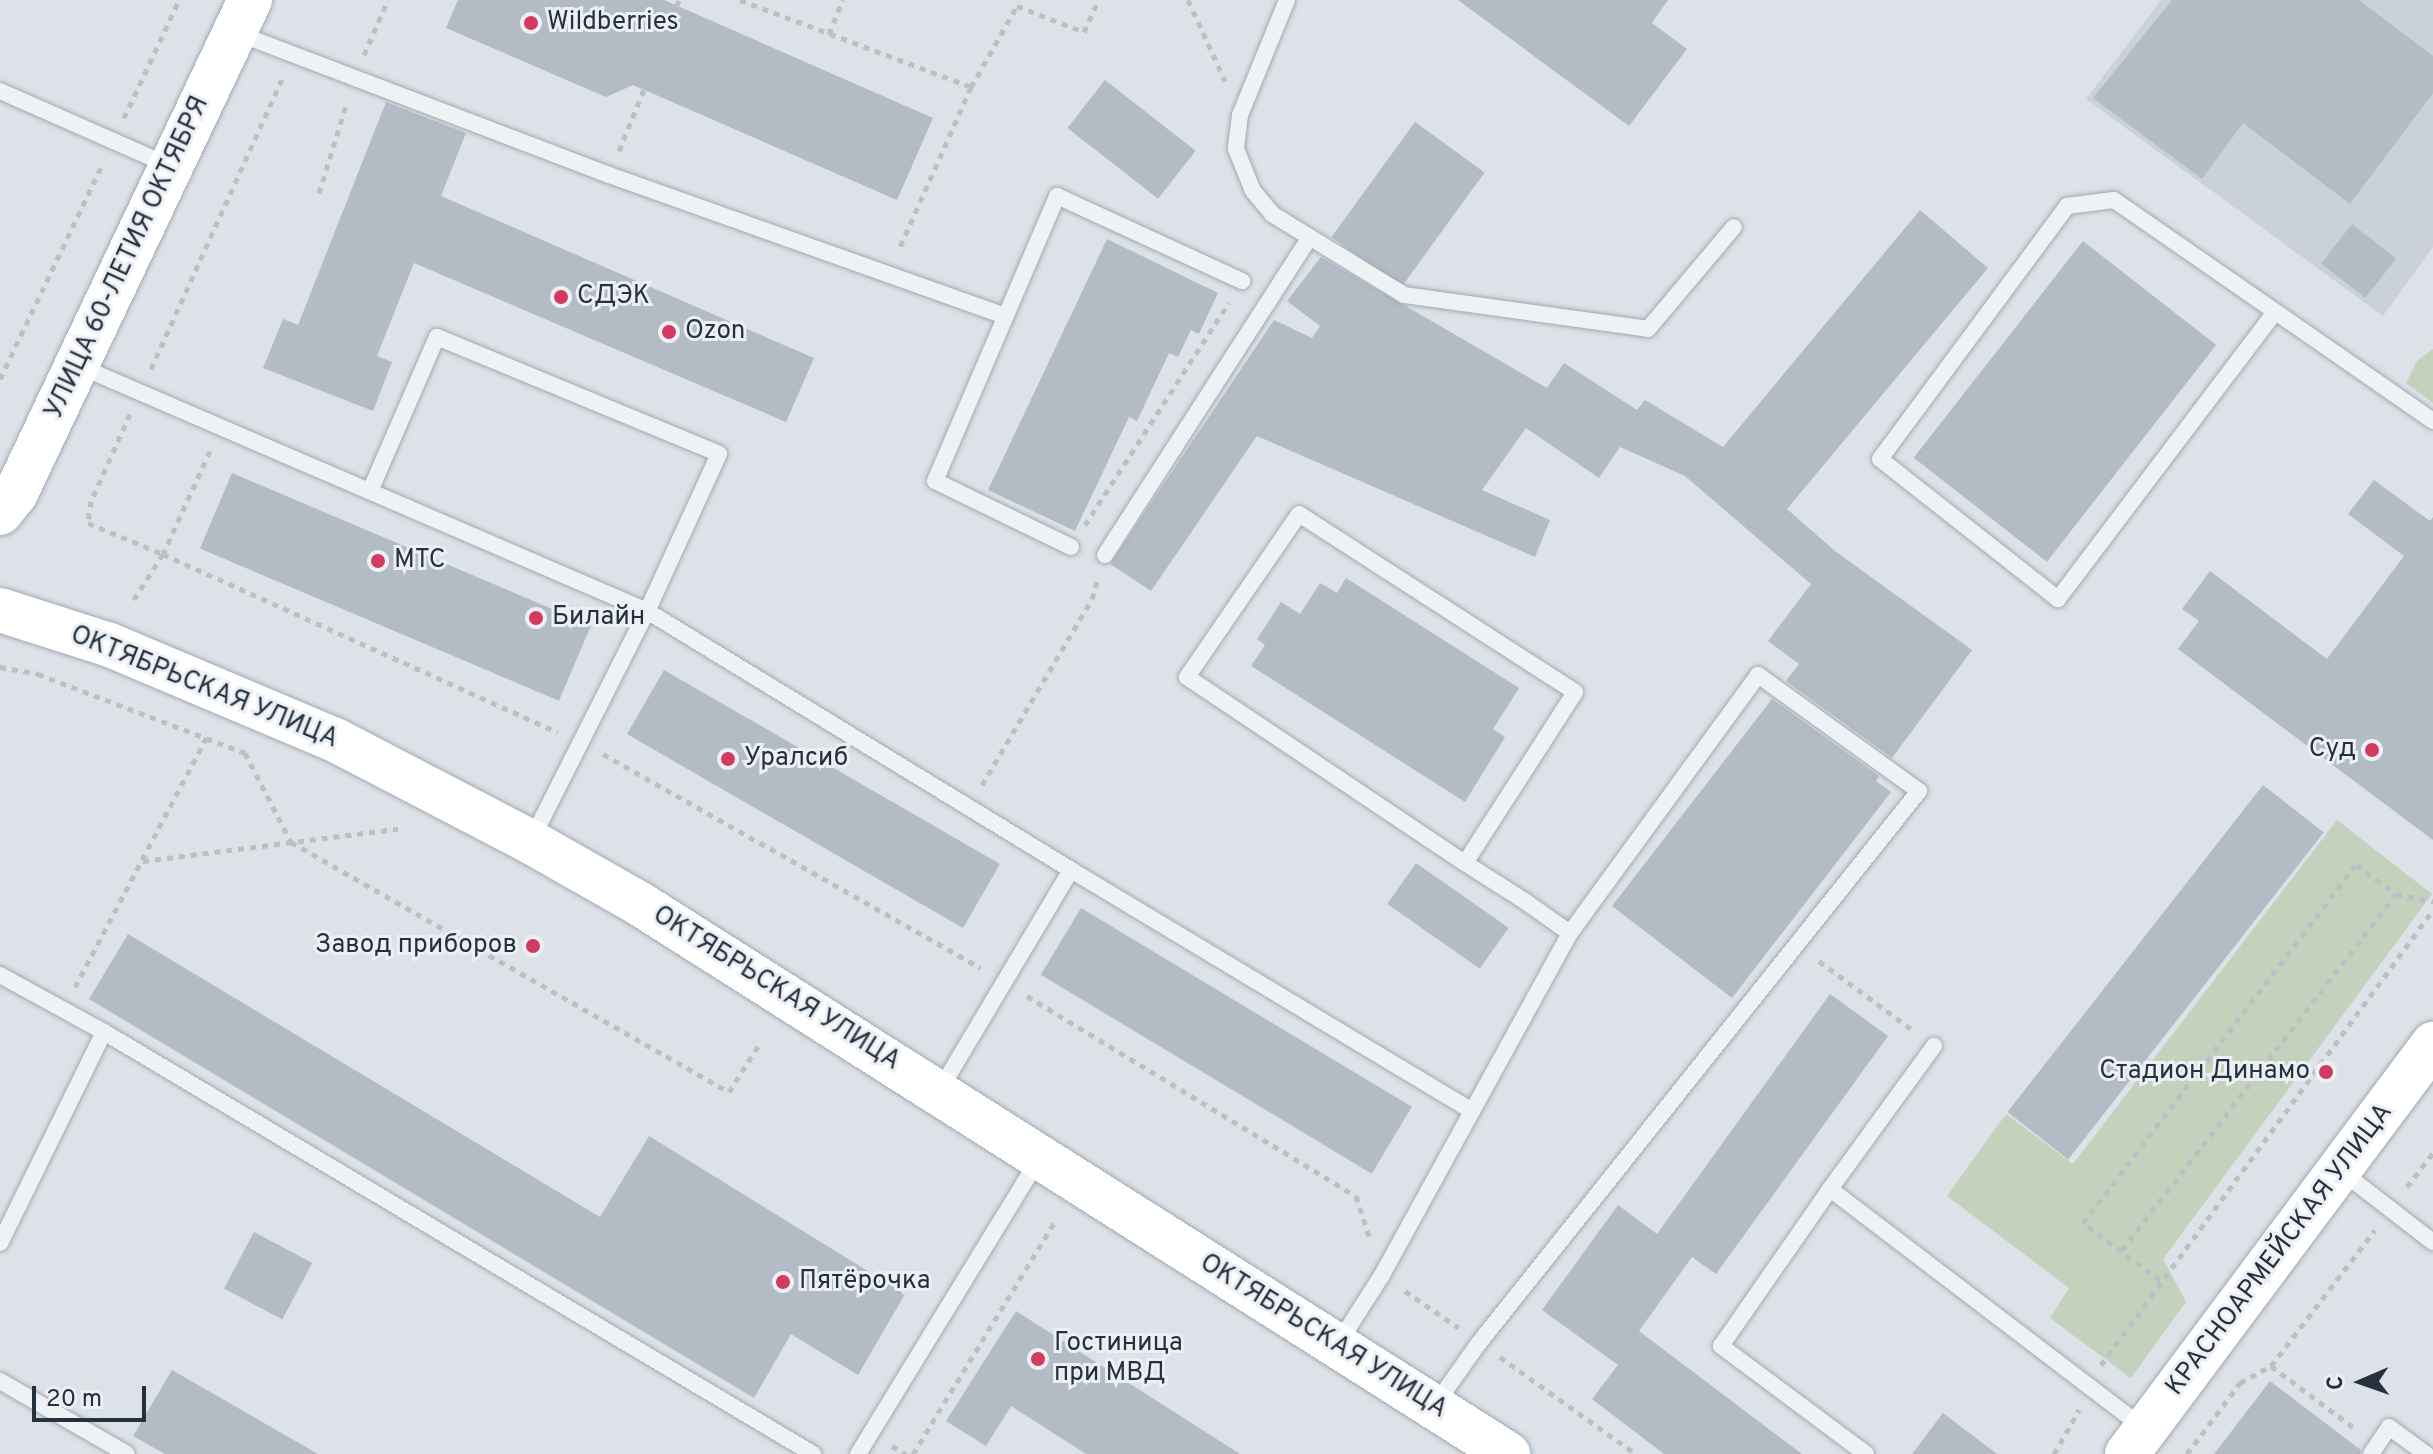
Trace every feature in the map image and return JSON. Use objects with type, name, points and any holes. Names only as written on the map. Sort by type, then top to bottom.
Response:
[{"type":"main road","name":"УЛИЦА 60-ЛЕТИЯ ОКТЯБРЯ","points":[[0,513],[16,493],[243,16]]},
{"type":"main road","name":"ОКТЯБРЬСКАЯ УЛИЦА","points":[[0,610],[110,645],[337,741],[531,842],[640,904],[939,1091],[1434,1407],[1494,1450]]},
{"type":"main road","name":"КРАСНОАРМЕЙСКАЯ УЛИЦА","points":[[2136,1442],[2433,1044]]},
{"type":"lane","points":[[1287,0],[1240,115],[1236,149],[1253,191],[1272,214],[1404,295],[1648,329],[1734,227]]},
{"type":"lane","points":[[243,16],[293,55],[609,175],[1003,315]]},
{"type":"lane","points":[[0,91],[171,167]]},
{"type":"lane","points":[[1071,547],[935,481],[1003,315],[1057,196],[1242,281]]},
{"type":"lane","points":[[2275,312],[2058,599],[1880,459],[2067,206],[2114,200],[2433,421]]},
{"type":"lane","points":[[1105,555],[1310,237]]},
{"type":"lane","points":[[370,491],[437,337],[719,454],[647,611],[531,842]]},
{"type":"lane","points":[[78,366],[647,611],[1472,1111]]},
{"type":"lane","points":[[1465,863],[1575,692],[1299,514],[1187,677],[1465,863],[1570,933]]},
{"type":"lane","points":[[1337,1345],[1382,1275],[1570,933],[1758,675],[1919,791],[1479,1343],[1434,1407]]},
{"type":"lane","points":[[939,1091],[1071,870]]},
{"type":"lane","points":[[0,975],[104,1032],[813,1454]]},
{"type":"lane","points":[[0,1243],[104,1032]]},
{"type":"lane","points":[[1866,1454],[1721,1346],[1934,1046]]},
{"type":"lane","points":[[858,1454],[1040,1157]]},
{"type":"lane","points":[[2341,1171],[2433,1242]]},
{"type":"lane","points":[[1830,1189],[2136,1442]]},
{"type":"lane","points":[[0,1381],[127,1454]]},
{"type":"lane","points":[[2374,1450],[2389,1427],[2426,1454]]},
{"type":"path","points":[[0,379],[179,0]]},
{"type":"path","points":[[740,0],[971,87]]},
{"type":"path","points":[[829,34],[843,0]]},
{"type":"path","points":[[889,274],[971,87],[1017,6],[1084,32],[1098,0]]},
{"type":"path","points":[[1188,0],[1240,115]]},
{"type":"path","points":[[293,55],[91,501],[88,523],[582,742],[1005,982],[1356,1196],[1382,1275],[1636,1454]]},
{"type":"path","points":[[609,175],[644,89]]},
{"type":"path","points":[[1071,547],[1242,281]]},
{"type":"path","points":[[133,601],[163,554],[220,429]]},
{"type":"path","points":[[969,807],[1092,599],[1105,555]]},
{"type":"path","points":[[0,667],[38,674],[245,753],[291,842],[729,1092],[760,1043]]},
{"type":"path","points":[[63,1010],[207,737]]},
{"type":"path","points":[[142,861],[398,829]]},
{"type":"path","points":[[2433,901],[2396,894],[2356,865],[2083,1223],[2160,1280],[2433,910]]},
{"type":"path","points":[[2122,1250],[2396,894]]},
{"type":"path","points":[[1797,945],[1934,1046]]},
{"type":"path","points":[[2187,1454],[2240,1383],[2271,1366],[2433,1153]]},
{"type":"path","points":[[913,1454],[1055,1221]]},
{"type":"path","points":[[2271,1366],[2374,1450]]},
{"type":"shaded area","points":[[2161,0],[2433,0],[2433,247],[2383,316],[2086,99]]},
{"type":"green space","points":[[2433,349],[2433,403],[2406,383],[2417,361]]},
{"type":"green space","points":[[2337,820],[2432,894],[2163,1259],[2186,1302],[2131,1378],[2050,1318],[2069,1288],[1947,1196],[2006,1114],[2073,1164]]},
{"type":"building","points":[[458,0],[664,0],[933,118],[897,200],[633,85],[606,97],[446,28]]},
{"type":"building","points":[[1458,0],[1668,0],[1652,23],[1687,49],[1629,126]]},
{"type":"building","points":[[2172,0],[2359,0],[2433,56],[2433,93],[2350,204],[2243,123],[2202,179],[2093,98]]},
{"type":"building","points":[[1105,80],[1196,151],[1158,199],[1067,128]]},
{"type":"building","points":[[386,102],[466,133],[441,196],[814,358],[786,422],[414,263],[377,356],[392,362],[373,411],[263,368],[283,319],[298,325]]},
{"type":"building","points":[[1415,122],[1485,173],[1401,287],[1332,237]]},
{"type":"building","points":[[1920,210],[1988,268],[1787,509],[1835,551],[1972,650],[1892,758],[1786,681],[1799,664],[1768,641],[1811,584],[1685,476],[1620,447],[1599,478],[1526,428],[1482,490],[1550,520],[1535,557],[1257,436],[1151,591],[1110,564],[1274,320],[1312,338],[1320,326],[1287,301],[1321,257],[1547,388],[1564,363],[1637,410],[1645,400],[1723,447]]},
{"type":"building","points":[[2352,224],[2396,258],[2365,298],[2321,263]]},
{"type":"building","points":[[1107,239],[1218,293],[1199,334],[1191,330],[1178,357],[1169,353],[1137,421],[1129,417],[1075,531],[988,490]]},
{"type":"building","points":[[2083,241],[2216,345],[2047,562],[1914,458]]},
{"type":"building","points":[[232,473],[591,625],[559,701],[200,548]]},
{"type":"building","name":"Суд","points":[[2374,480],[2430,521],[2433,517],[2433,840],[2178,649],[2199,621],[2182,609],[2210,571],[2327,659],[2404,556],[2348,514]]},
{"type":"building","points":[[1346,578],[1519,688],[1493,729],[1505,737],[1465,802],[1251,666],[1265,645],[1257,639],[1281,602],[1300,614],[1320,583],[1337,593]]},
{"type":"building","points":[[664,670],[1000,864],[963,928],[627,734]]},
{"type":"building","points":[[1772,699],[1879,776],[1876,781],[1891,792],[1732,998],[1612,906]]},
{"type":"building","points":[[2263,785],[2324,832],[2068,1159],[2008,1112]]},
{"type":"building","points":[[1416,863],[1509,928],[1480,969],[1387,904]]},
{"type":"building","points":[[1081,908],[1412,1107],[1372,1174],[1041,975]]},
{"type":"building","points":[[128,934],[600,1217],[649,1136],[905,1294],[858,1375],[791,1334],[754,1398],[89,999]]},
{"type":"building","points":[[1830,994],[1888,1036],[1716,1274],[1692,1257],[1639,1331],[1802,1454],[1664,1454],[1592,1399],[1618,1365],[1542,1310],[1618,1205],[1657,1234]]},
{"type":"building","points":[[254,1232],[312,1263],[282,1319],[224,1289]]},
{"type":"building","name":"Гостиница при МВД","points":[[1016,1311],[1240,1454],[1086,1454],[1011,1406],[986,1446],[946,1421]]},
{"type":"building","points":[[172,1370],[318,1454],[165,1454],[133,1436]]},
{"type":"building","points":[[2270,1381],[2361,1450],[2360,1454],[2214,1454]]},
{"type":"building","points":[[1943,1413],[1997,1454],[1912,1454]]},
{"type":"place","name":"Wildberries","points":[[531,23]]},
{"type":"place","name":"СДЭК","points":[[561,297]]},
{"type":"place","name":"Ozon","points":[[669,332]]},
{"type":"place","name":"МТС","points":[[378,561]]},
{"type":"place","name":"Билайн","points":[[536,618]]},
{"type":"place","name":"Суд","points":[[2372,750]]},
{"type":"place","name":"Уралсиб","points":[[728,759]]},
{"type":"place","name":"Завод приборов","points":[[533,946]]},
{"type":"place","name":"Стадион Динамо","points":[[2326,1072]]},
{"type":"place","name":"Пятёрочка","points":[[783,1282]]},
{"type":"place","name":"Гостиница при МВД","points":[[1038,1359]]}]
